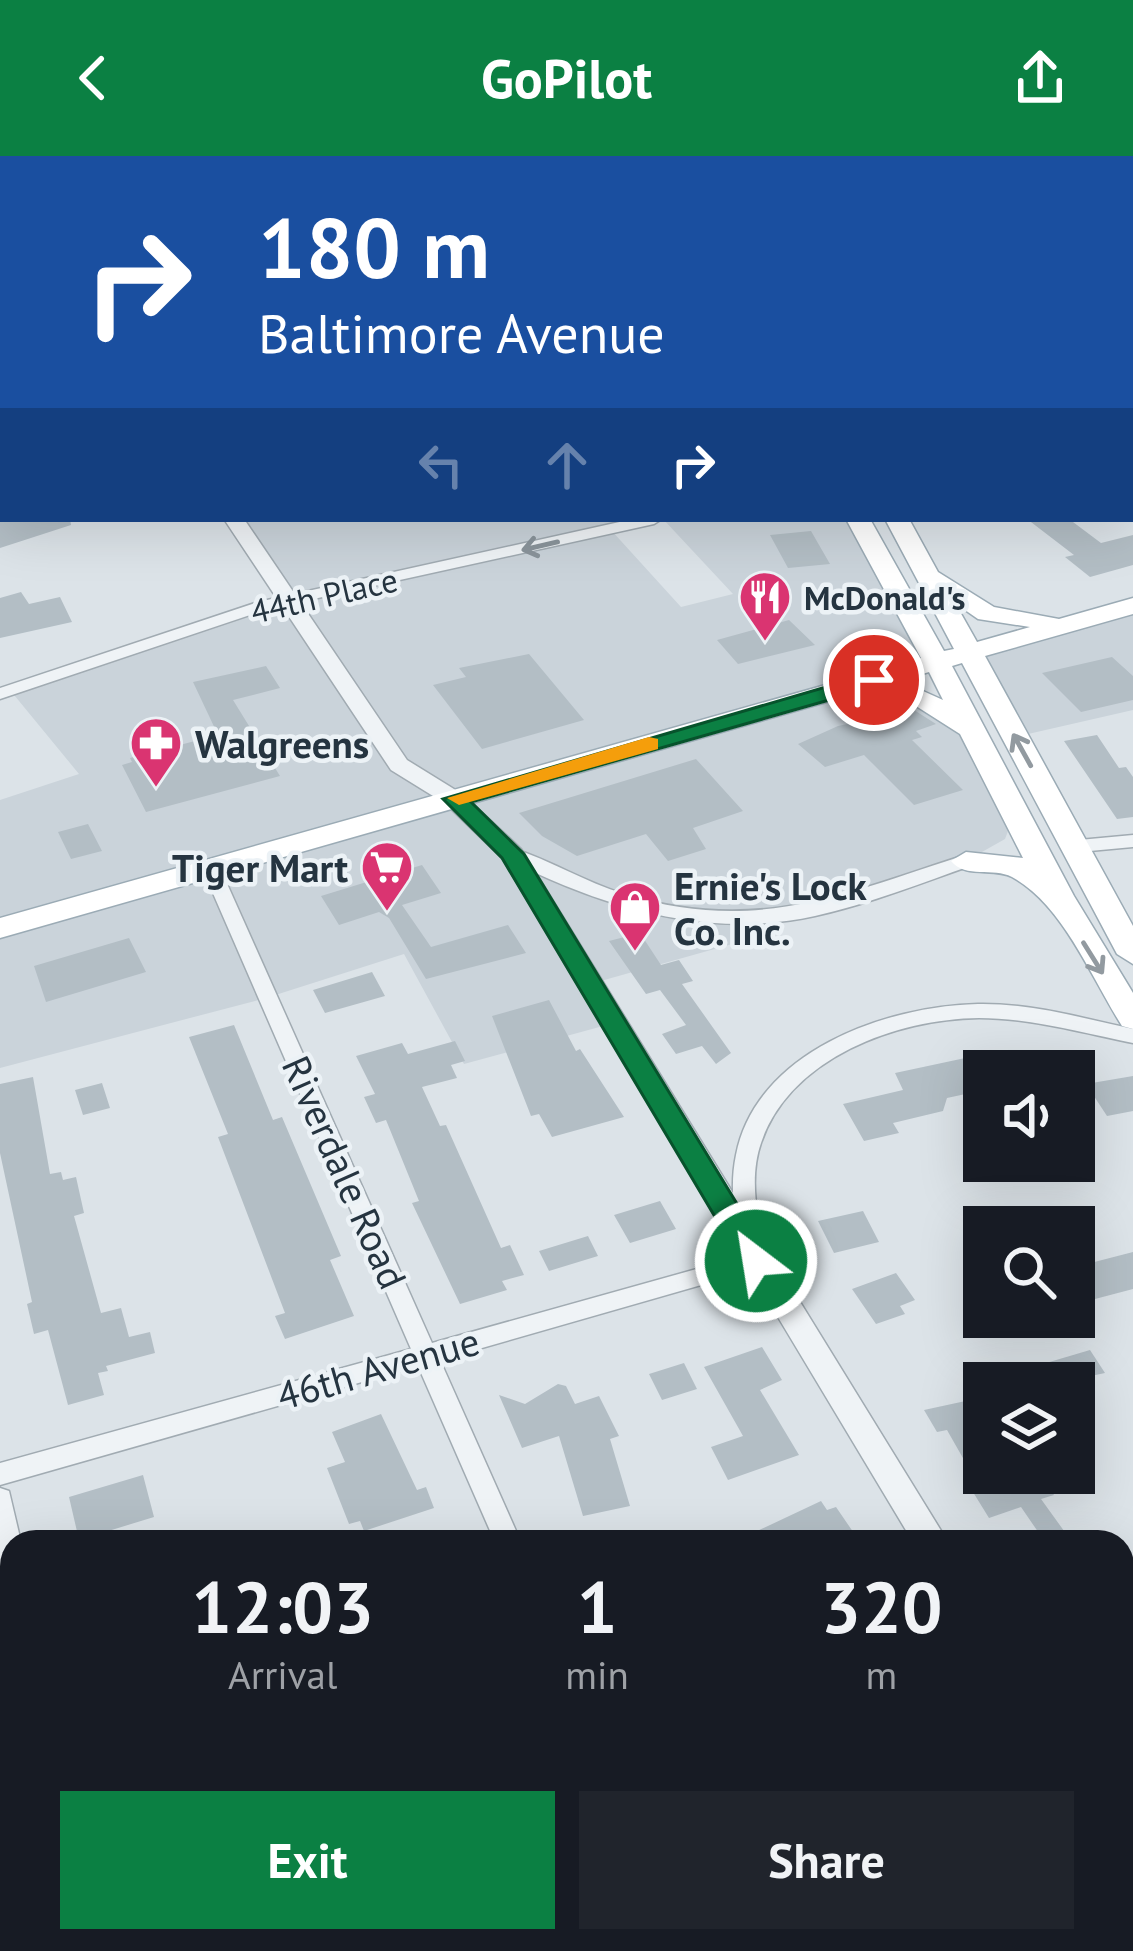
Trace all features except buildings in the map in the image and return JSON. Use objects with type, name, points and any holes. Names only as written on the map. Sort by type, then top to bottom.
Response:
[{"type":"main road","points":[[860,522],[939,662],[1056,895],[1133,1018]]},
{"type":"main road","points":[[899,522],[1133,954]]},
{"type":"main road","points":[[923,566],[958,598],[987,614],[1026,622],[1080,621]]},
{"type":"main road","points":[[0,928],[1133,606]]},
{"type":"main road","points":[[838,691],[923,699],[954,715],[973,734]]},
{"type":"main road","points":[[966,862],[998,846],[1014,814]]},
{"type":"main road","points":[[966,862],[1016,866],[1056,895]]},
{"type":"street","points":[[236,522],[398,765],[454,799],[512,854],[924,1530]]},
{"type":"street","name":"44th Place","points":[[0,694],[287,602],[641,522]]},
{"type":"street","points":[[1078,846],[1133,841]]},
{"type":"street","points":[[512,854],[597,893],[716,916],[815,910],[966,862]]},
{"type":"street","name":"Riverdale Road","points":[[211,868],[503,1530]]},
{"type":"street","points":[[756,1261],[746,1217],[751,1138],[774,1094],[844,1044],[901,1021],[983,1011],[1133,1036]]},
{"type":"street","name":"46th Avenue","points":[[0,1474],[756,1261]]},
{"type":"street","points":[[0,1498],[5,1530]]},
{"type":"shaded area","points":[[236,522],[642,522],[611,530],[681,607],[733,594],[666,522],[860,522],[939,662],[844,689],[875,691],[954,715],[1014,815],[1005,839],[966,861],[817,910],[742,918],[743,941],[590,984],[614,1023],[464,1064],[404,954],[266,998],[0,1068],[0,800],[79,774],[10,690],[286,602]]},
{"type":"shaded area","points":[[1133,606],[1133,710],[1015,737],[968,653]]},
{"type":"slow traffic","points":[[459,798],[649,744]]},
{"type":"place","name":"McDonald's","points":[[765,643]]},
{"type":"place","name":"Walgreens","points":[[156,789]]},
{"type":"place","name":"Tiger Mart","points":[[387,913]]},
{"type":"place","name":"Ernie's Lock Co. Inc.","points":[[635,953]]},
{"type":"route","points":[[756,1261],[512,854],[454,799],[874,680]]}]
